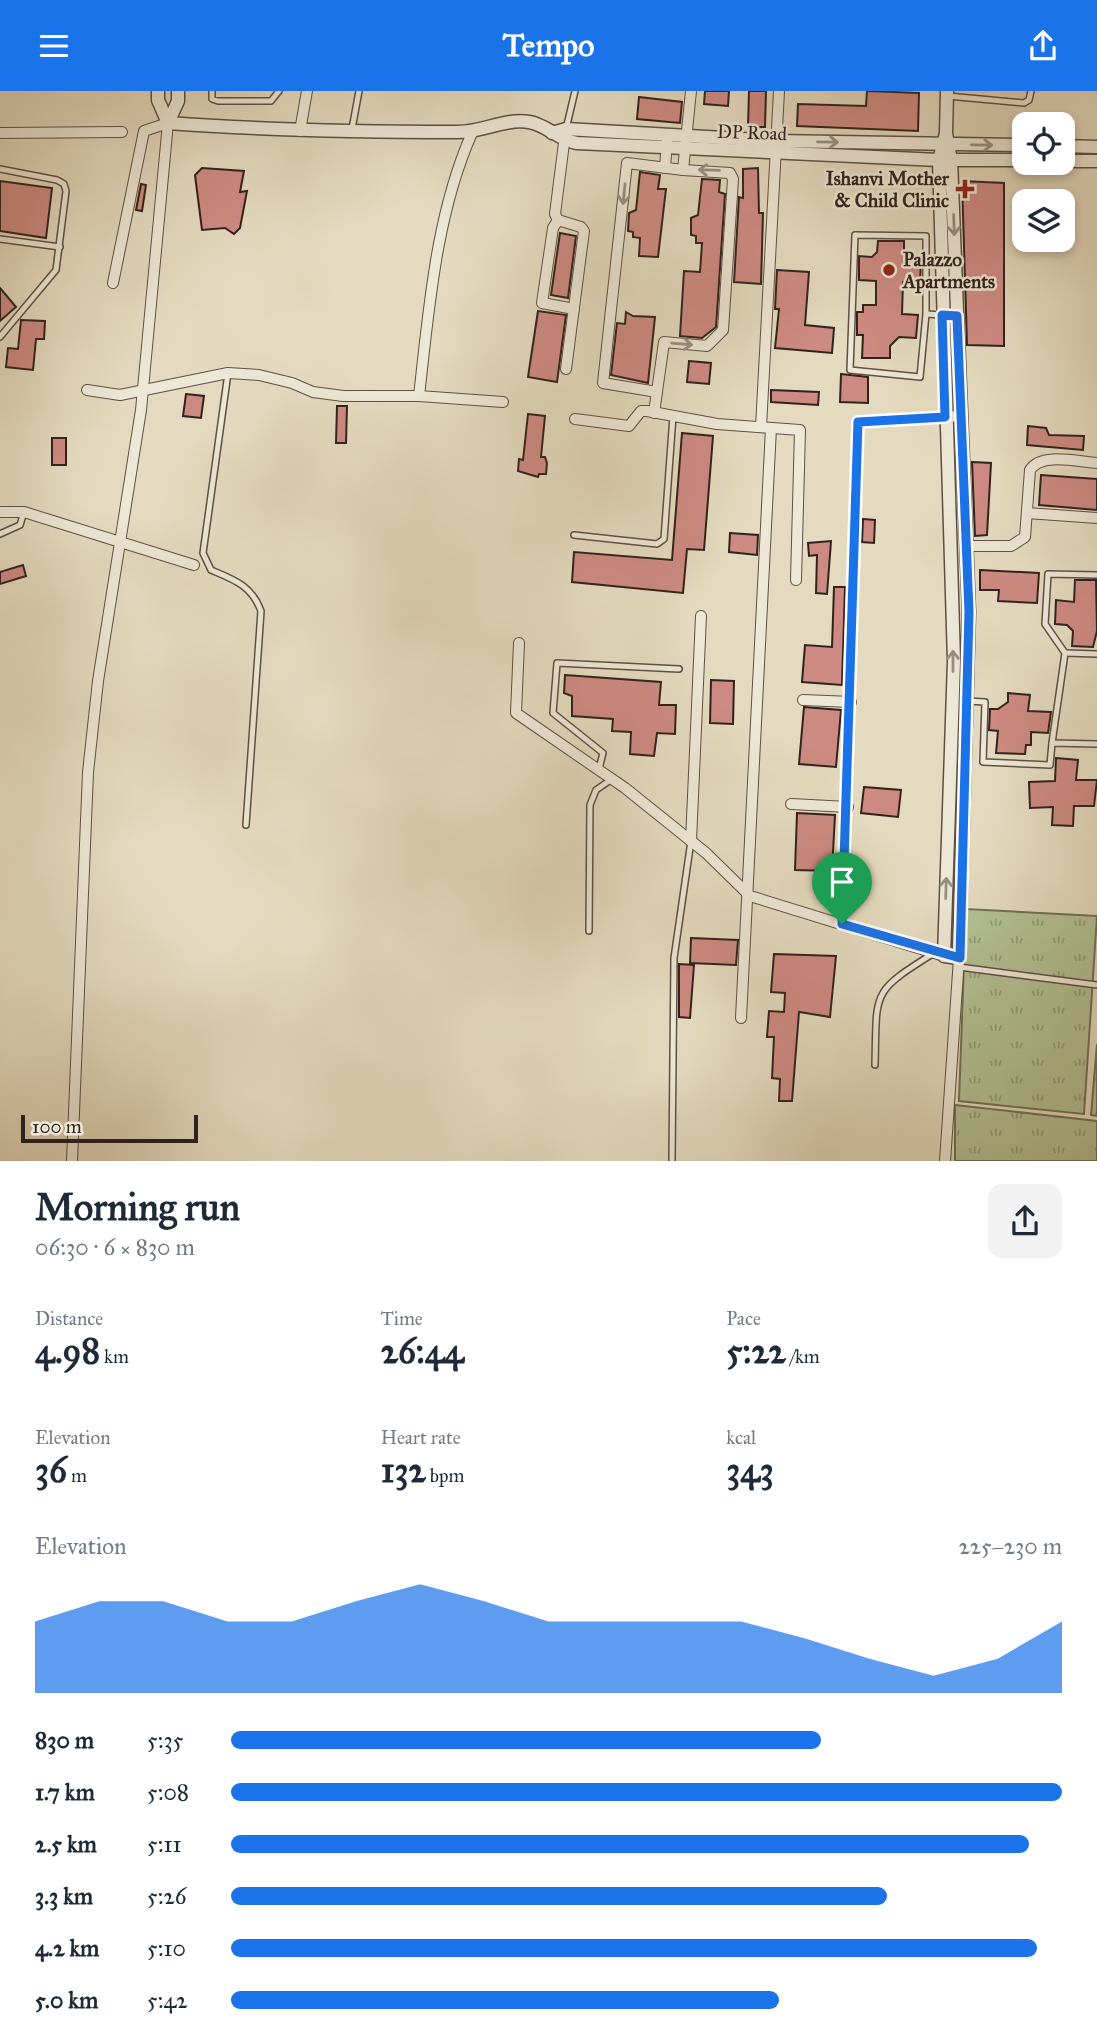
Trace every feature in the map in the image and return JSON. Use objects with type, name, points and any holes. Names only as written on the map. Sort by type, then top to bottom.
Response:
[{"type":"street","points":[[158,91],[158,100],[168,123]]},
{"type":"street","points":[[72,1161],[88,772],[118,542],[143,392],[168,123],[178,101],[178,91]]},
{"type":"street","points":[[300,131],[307,91]]},
{"type":"street","points":[[683,170],[691,91]]},
{"type":"street","points":[[741,1018],[750,896],[779,91]]},
{"type":"street","points":[[939,955],[952,700],[942,315],[947,93]]},
{"type":"street","name":"DP Road","points":[[472,132],[511,121],[530,122],[552,133],[667,149],[686,143],[775,146],[945,160],[1012,160]]},
{"type":"street","points":[[113,283],[144,131],[168,123],[300,131],[472,132],[458,165],[436,268],[419,396]]},
{"type":"street","points":[[0,133],[122,132]]},
{"type":"street","points":[[565,135],[555,208],[558,220],[553,228],[542,303],[574,309]]},
{"type":"street","name":"DP Road","points":[[565,135],[667,135],[686,143]]},
{"type":"street","points":[[664,168],[667,135]]},
{"type":"street","name":"DP Road","points":[[775,146],[946,141],[1012,144]]},
{"type":"street","points":[[1075,146],[1097,147]]},
{"type":"street","points":[[945,160],[957,316],[967,546],[969,701],[959,963],[945,1161]]},
{"type":"street","points":[[1075,161],[1097,161]]},
{"type":"street","points":[[654,412],[657,392],[664,342],[707,346],[723,330],[733,179],[730,173],[628,163],[603,383],[657,392]]},
{"type":"street","points":[[558,220],[581,227],[584,231],[566,369]]},
{"type":"street","points":[[87,390],[120,395],[143,392],[202,376],[228,373],[260,375],[292,383],[313,392],[343,397],[419,396],[503,402]]},
{"type":"street","points":[[575,419],[629,426],[641,411],[717,424],[800,429],[796,580]]},
{"type":"street","points":[[842,924],[848,807],[858,422],[961,416]]},
{"type":"street","points":[[967,546],[1019,544],[1025,537],[1030,470],[1033,465],[1046,460],[1097,463]]},
{"type":"street","points":[[0,512],[24,512],[194,565]]},
{"type":"street","points":[[1027,513],[1097,518]]},
{"type":"street","points":[[691,841],[701,616]]},
{"type":"street","points":[[519,643],[516,713],[612,779],[691,841],[750,896],[959,963]]},
{"type":"street","points":[[803,700],[850,702]]},
{"type":"street","points":[[791,804],[848,807]]},
{"type":"lane","points":[[212,91],[212,99],[218,101],[271,101],[279,91]]},
{"type":"lane","points":[[352,132],[359,91]]},
{"type":"lane","points":[[565,135],[575,91]]},
{"type":"lane","points":[[947,93],[1024,103],[1029,100],[1031,91]]},
{"type":"lane","points":[[0,169],[64,184],[58,263],[51,278],[0,337]]},
{"type":"lane","points":[[855,235],[926,236],[926,314],[920,377],[850,370],[855,235]]},
{"type":"lane","points":[[0,239],[60,247]]},
{"type":"lane","points":[[926,314],[957,316]]},
{"type":"lane","points":[[228,373],[203,553],[211,570],[247,587],[256,597],[261,611],[246,825]]},
{"type":"lane","points":[[574,535],[657,544],[664,539],[673,416]]},
{"type":"lane","points":[[0,534],[20,525],[24,512]]},
{"type":"lane","points":[[952,700],[985,702],[983,762],[1050,765],[1065,653],[1045,624],[1048,573],[1097,575]]},
{"type":"lane","points":[[1065,653],[1097,654]]},
{"type":"lane","points":[[599,769],[603,753],[553,713],[557,663],[680,669]]},
{"type":"lane","points":[[1052,743],[1097,744]]},
{"type":"lane","points":[[589,931],[590,805],[596,790],[612,779]]},
{"type":"lane","points":[[672,1161],[674,958],[691,841]]},
{"type":"lane","points":[[875,1065],[876,1013],[881,992],[894,978],[939,955]]},
{"type":"lane","points":[[959,963],[1097,985]]},
{"type":"green space","points":[[966,909],[1097,916],[1084,1114],[959,1101]]},
{"type":"green space","points":[[1097,1044],[1097,1116],[1091,1115]]},
{"type":"green space","points":[[955,1105],[1097,1121],[1097,1161],[955,1161]]},
{"type":"building","points":[[705,91],[729,91],[728,106],[704,104]]},
{"type":"building","points":[[749,91],[766,91],[765,127],[748,127]]},
{"type":"building","points":[[867,91],[919,93],[918,131],[797,126],[798,104],[866,106]]},
{"type":"building","points":[[639,97],[682,102],[680,123],[637,119]]},
{"type":"building","points":[[202,168],[244,171],[240,192],[247,191],[240,228],[234,234],[225,228],[202,230],[195,175]]},
{"type":"building","points":[[758,168],[759,213],[763,213],[761,284],[734,282],[739,197],[743,198],[743,169]]},
{"type":"building","points":[[640,172],[660,175],[658,189],[666,189],[658,257],[639,256],[640,238],[633,237],[633,232],[628,231],[629,213],[636,210]]},
{"type":"building","points":[[702,179],[720,180],[719,192],[725,194],[716,327],[702,338],[680,336],[684,271],[700,272],[702,243],[696,243],[696,236],[691,235],[691,218],[698,215]]},
{"type":"building","points":[[0,181],[52,188],[46,238],[0,231]]},
{"type":"building","points":[[962,181],[1004,183],[1004,346],[967,345]]},
{"type":"building","points":[[141,184],[146,185],[142,211],[136,210]]},
{"type":"building","points":[[560,233],[576,236],[568,298],[551,295]]},
{"type":"building","points":[[878,241],[904,241],[904,258],[921,259],[920,283],[903,282],[902,314],[918,315],[916,338],[899,337],[890,346],[890,358],[862,358],[863,335],[857,335],[857,312],[863,312],[863,305],[876,305],[876,281],[859,280],[859,256],[872,257],[877,252]]},
{"type":"building","points":[[777,270],[809,272],[805,325],[834,328],[832,353],[775,348],[779,309],[775,309]]},
{"type":"building","points":[[0,288],[16,307],[0,321]]},
{"type":"building","points":[[538,311],[566,315],[557,382],[528,377]]},
{"type":"building","points":[[626,312],[633,316],[655,317],[648,383],[611,375],[617,323],[625,324]]},
{"type":"building","points":[[21,320],[45,321],[44,339],[36,339],[33,370],[6,367],[8,348],[18,349]]},
{"type":"building","points":[[689,361],[711,363],[709,384],[687,382]]},
{"type":"building","points":[[841,374],[868,377],[868,403],[840,402]]},
{"type":"building","points":[[771,390],[819,392],[818,405],[771,402]]},
{"type":"building","points":[[186,394],[204,396],[201,418],[183,416]]},
{"type":"building","points":[[337,406],[347,406],[346,443],[336,443]]},
{"type":"building","points":[[528,414],[545,416],[541,457],[545,457],[547,463],[546,474],[539,474],[538,477],[518,471],[519,459],[523,460]]},
{"type":"building","points":[[1028,426],[1046,428],[1049,435],[1084,436],[1083,450],[1027,445]]},
{"type":"building","points":[[682,433],[713,436],[704,550],[687,549],[683,593],[572,582],[574,552],[672,560]]},
{"type":"building","points":[[52,438],[66,438],[66,465],[52,465]]},
{"type":"building","points":[[972,462],[991,463],[987,535],[975,536]]},
{"type":"building","points":[[1041,475],[1097,479],[1097,510],[1039,505]]},
{"type":"building","points":[[863,519],[875,520],[874,543],[862,542]]},
{"type":"building","points":[[730,533],[758,535],[757,555],[729,552]]},
{"type":"building","points":[[831,541],[827,594],[816,593],[817,555],[809,556],[808,543]]},
{"type":"building","points":[[23,565],[26,576],[0,584],[0,572]]},
{"type":"building","points":[[980,570],[1039,573],[1037,603],[998,601],[999,590],[980,590]]},
{"type":"building","points":[[1075,580],[1096,580],[1097,631],[1093,647],[1072,646],[1073,631],[1067,625],[1055,624],[1056,600],[1074,602]]},
{"type":"building","points":[[834,587],[845,587],[842,685],[802,682],[805,645],[832,647]]},
{"type":"building","points":[[565,675],[661,682],[659,705],[676,705],[675,734],[657,733],[654,756],[630,754],[631,732],[612,731],[613,719],[572,716],[572,696],[564,693]]},
{"type":"building","points":[[711,680],[734,681],[733,724],[710,723]]},
{"type":"building","points":[[1008,693],[1030,695],[1028,711],[1051,712],[1048,733],[1031,732],[1031,745],[1026,745],[1025,754],[996,753],[998,731],[989,730],[990,709],[998,709],[1008,702]]},
{"type":"building","points":[[804,707],[841,710],[836,767],[799,764]]},
{"type":"building","points":[[1056,758],[1078,760],[1076,780],[1097,780],[1094,806],[1074,806],[1073,826],[1052,825],[1053,807],[1030,808],[1029,782],[1055,781]]},
{"type":"building","points":[[864,787],[901,790],[898,817],[861,813]]},
{"type":"building","points":[[797,813],[835,815],[832,871],[795,870]]},
{"type":"building","points":[[691,938],[738,940],[736,965],[690,963]]},
{"type":"building","points":[[774,954],[836,956],[830,1017],[799,1012],[792,1101],[779,1101],[780,1079],[772,1078],[774,1037],[767,1037],[769,1011],[784,1012],[785,993],[771,992]]},
{"type":"building","points":[[679,964],[694,965],[690,1018],[679,1017]]},
{"type":"place","name":"Ishanvi Mother & Child Clinic","points":[[965,189]]},
{"type":"place","name":"Palazzo Apartments","points":[[889,270]]},
{"type":"route","points":[[942,315],[957,316],[969,612],[969,701],[960,958],[944,956],[842,924],[848,807],[858,422],[945,417],[942,315]]}]
